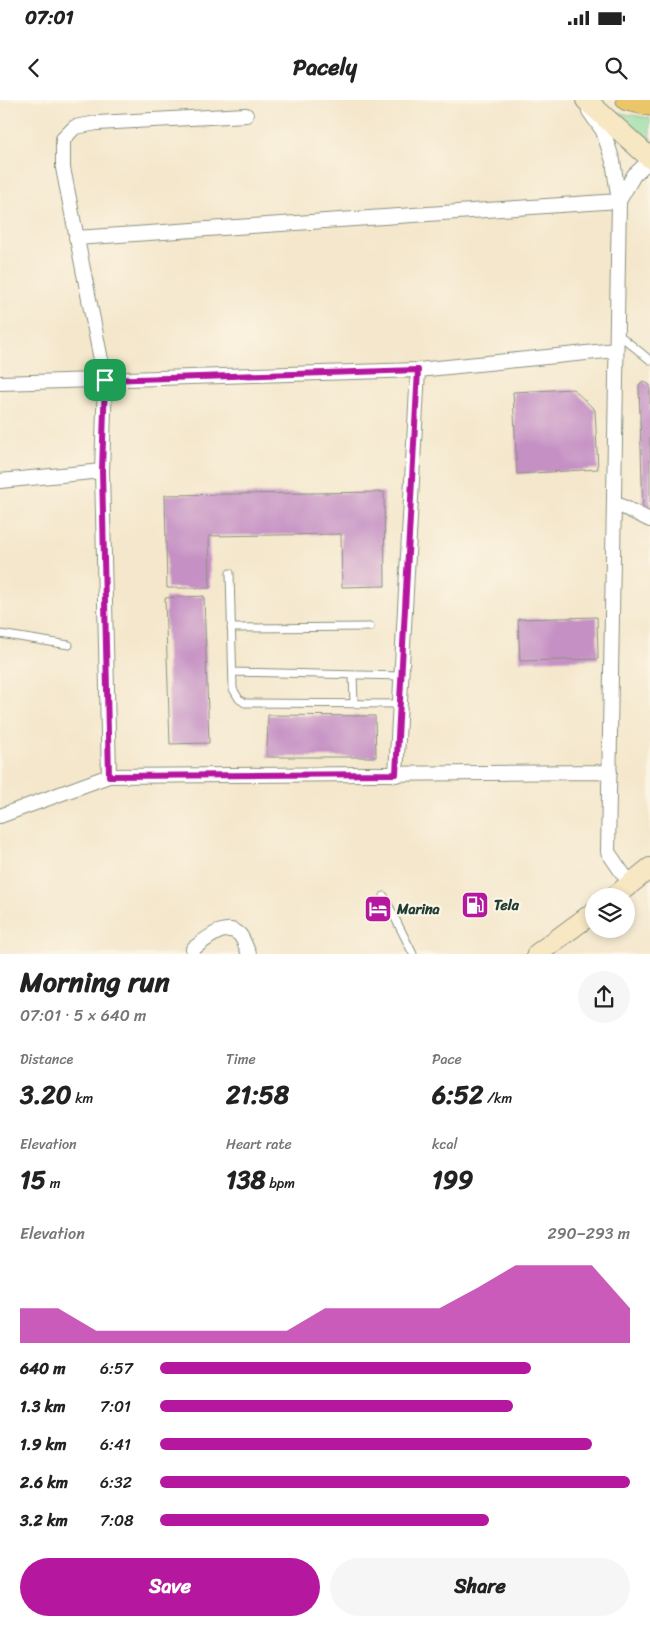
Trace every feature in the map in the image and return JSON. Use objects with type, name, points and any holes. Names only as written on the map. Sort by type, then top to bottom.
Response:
[{"type":"main road","points":[[627,100],[650,105]]},
{"type":"street","points":[[581,100],[603,131],[613,161],[619,201],[608,852],[621,888]]},
{"type":"street","points":[[586,100],[650,159],[634,175],[619,201]]},
{"type":"street","points":[[109,776],[102,471],[105,380],[63,168],[63,139],[75,127],[97,123],[246,115]]},
{"type":"street","points":[[76,238],[619,201]]},
{"type":"street","points":[[0,383],[418,370],[616,350]]},
{"type":"street","points":[[396,774],[418,370]]},
{"type":"street","points":[[0,481],[102,471]]},
{"type":"street","points":[[615,503],[650,520]]},
{"type":"street","points":[[0,816],[109,776],[610,772]]},
{"type":"street","points":[[625,888],[650,868]]},
{"type":"street","points":[[537,954],[585,919]]},
{"type":"street","points":[[193,950],[215,932],[233,931],[240,935],[249,954]]},
{"type":"lane","points":[[618,334],[650,360]]},
{"type":"lane","points":[[230,573],[233,688],[239,699],[244,703],[400,704]]},
{"type":"lane","points":[[231,628],[370,627]]},
{"type":"lane","points":[[0,634],[69,645]]},
{"type":"lane","points":[[233,672],[402,676]]},
{"type":"lane","points":[[353,675],[354,703]]},
{"type":"lane","points":[[384,896],[413,954]]},
{"type":"green space","points":[[609,111],[650,118],[650,146]]},
{"type":"building","points":[[643,381],[650,385],[650,516],[643,513],[639,385]]},
{"type":"building","points":[[573,389],[595,410],[598,469],[517,474],[513,392]]},
{"type":"building","points":[[384,492],[385,586],[342,587],[341,534],[209,536],[210,588],[167,588],[165,495]]},
{"type":"building","points":[[204,596],[209,743],[170,744],[165,598]]},
{"type":"building","points":[[597,617],[598,659],[520,661],[518,619]]},
{"type":"building","points":[[268,715],[375,716],[376,757],[267,757]]},
{"type":"place","name":"Tela","points":[[475,905]]},
{"type":"place","name":"Marina","points":[[378,909]]},
{"type":"route","points":[[418,370],[396,774],[109,776],[102,471],[105,380],[418,370]]}]
